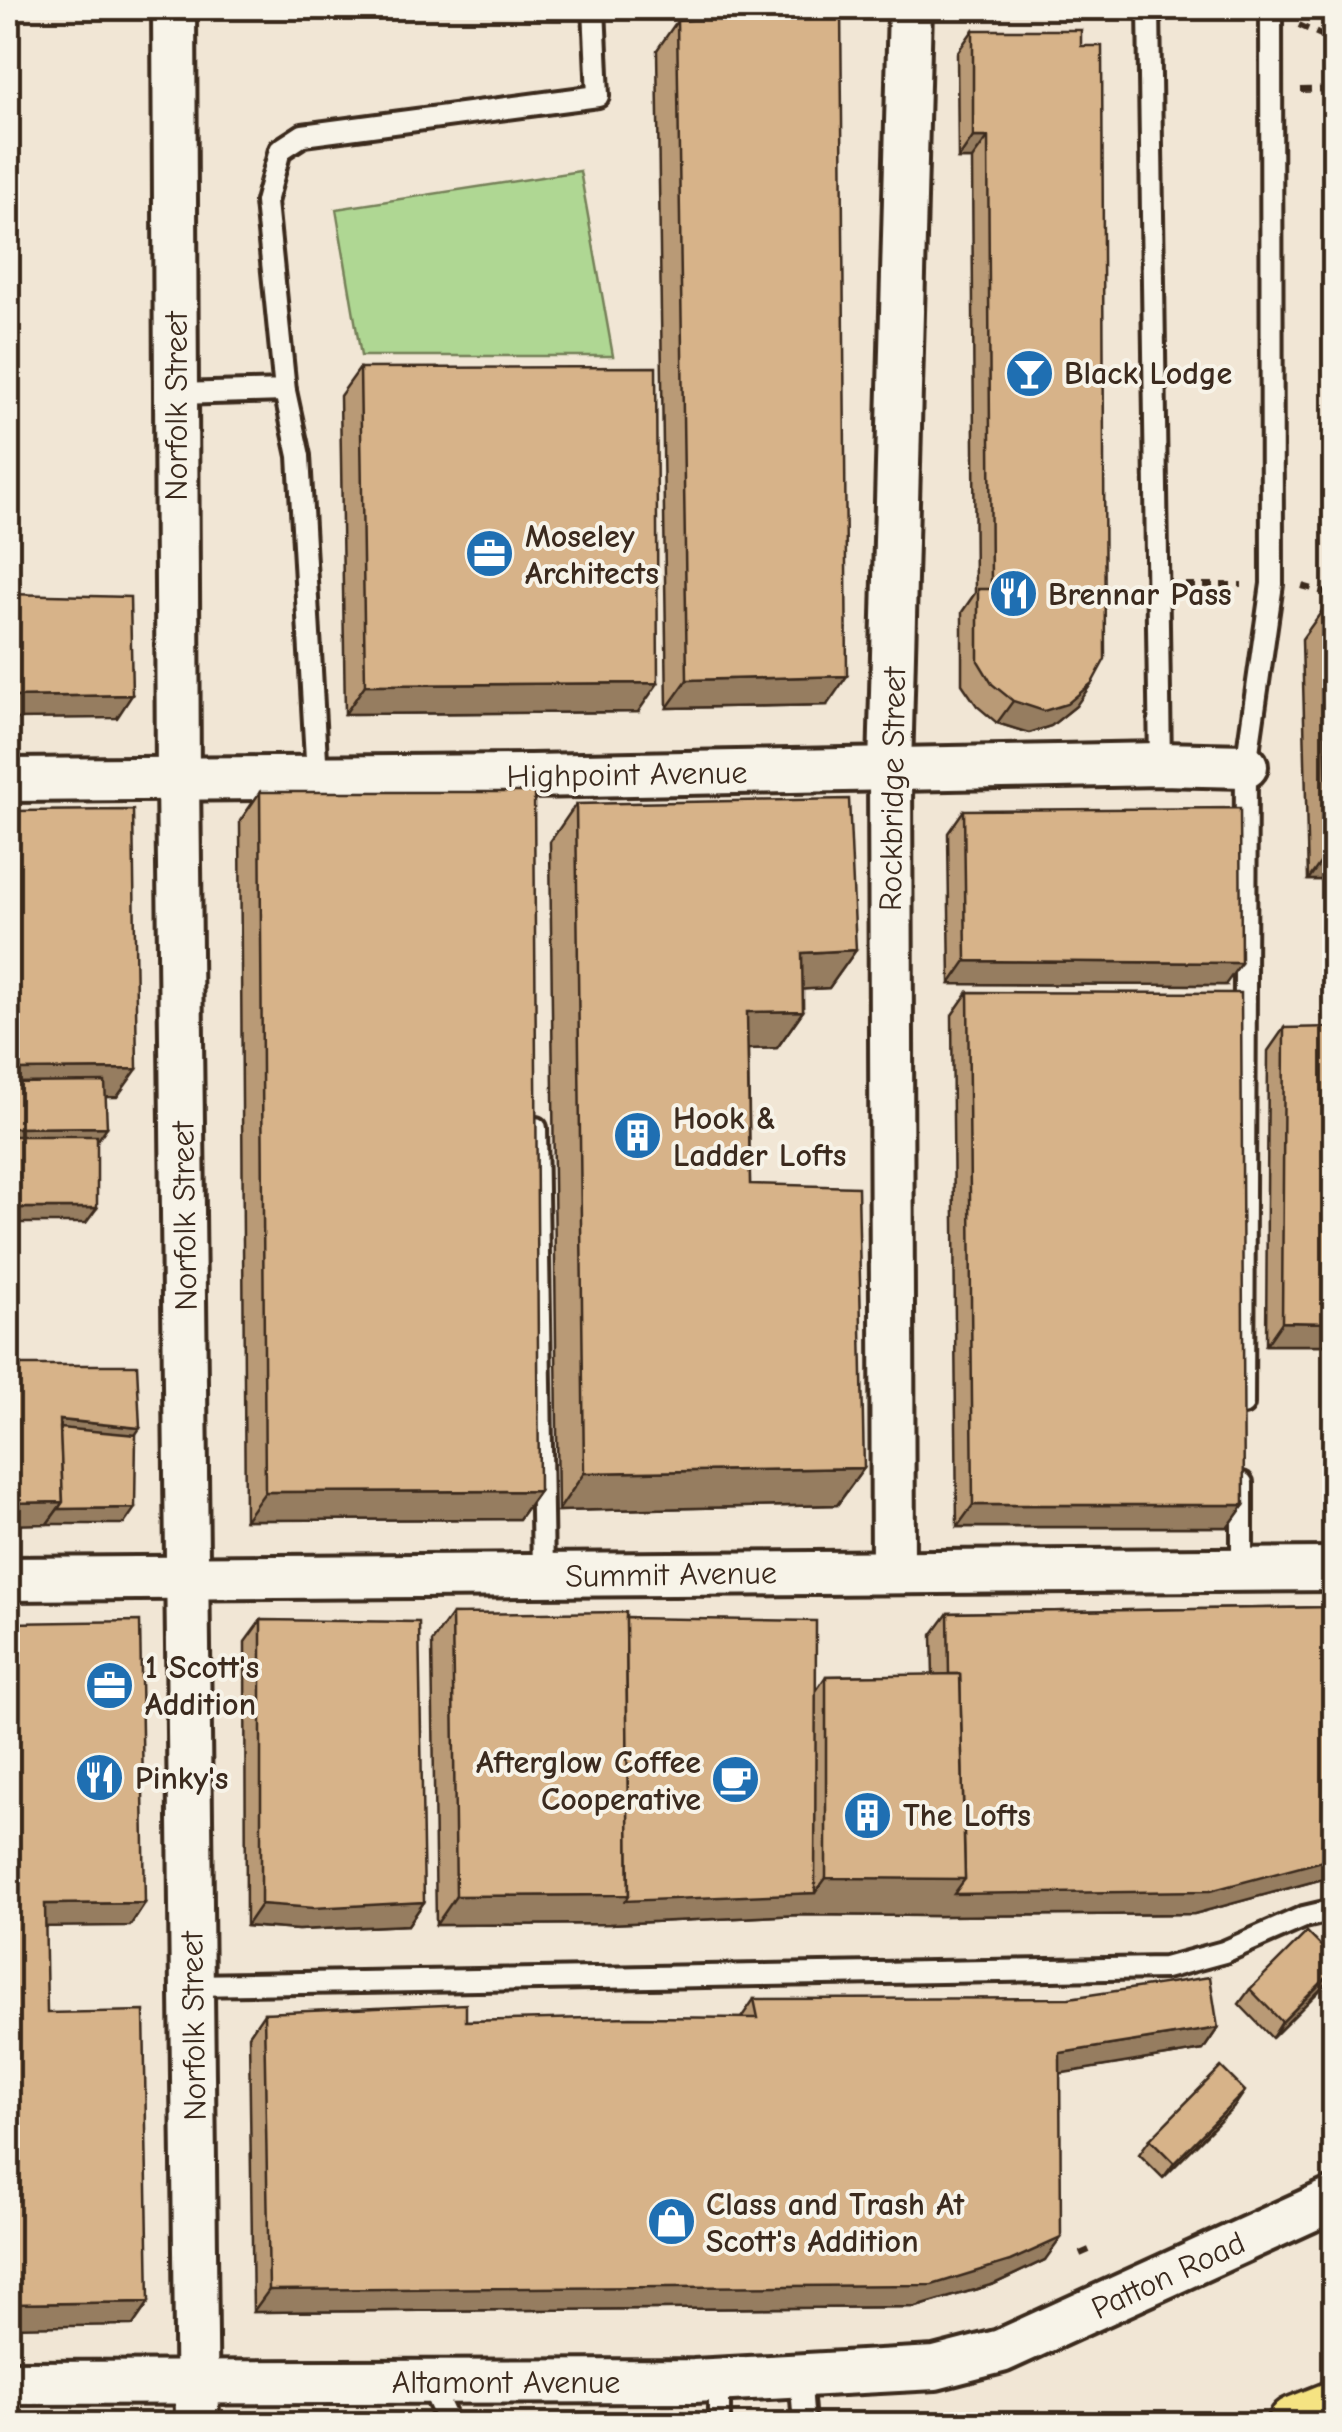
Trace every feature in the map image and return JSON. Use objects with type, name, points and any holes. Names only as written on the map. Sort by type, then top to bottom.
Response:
[{"type":"main road","points":[[1296,2424],[1334,2409]]},
{"type":"street","name":"Norfolk Street","points":[[174,8],[178,779],[197,2404]]},
{"type":"street","name":"Rockbridge Street","points":[[893,1571],[890,769],[910,8]]},
{"type":"street","name":"Highpoint Avenue","points":[[8,780],[317,777],[530,786],[890,769],[1246,766]]},
{"type":"street","name":"Summit Avenue","points":[[8,1579],[1334,1569]]},
{"type":"street","name":"Patton Road","points":[[1001,2351],[1334,2199]]},
{"type":"street","name":"Altamont Avenue","points":[[8,2383],[197,2404],[430,2383],[720,2379],[934,2368],[1001,2351]]},
{"type":"lane","points":[[317,777],[300,456],[285,390],[266,202],[280,150],[304,135],[598,96],[594,8]]},
{"type":"lane","points":[[1149,8],[1160,764]]},
{"type":"lane","points":[[1242,1432],[1246,766],[1272,584],[1271,8]]},
{"type":"lane","points":[[176,394],[285,390]]},
{"type":"lane","points":[[536,1116],[544,1575]]},
{"type":"lane","points":[[1242,1471],[1242,1569]]},
{"type":"lane","points":[[192,1985],[1164,1968],[1224,1952],[1304,1917],[1334,1910]]},
{"type":"lane","points":[[800,2374],[804,2424]]},
{"type":"lane","points":[[719,2424],[720,2379]]},
{"type":"lane","points":[[430,2383],[449,2424]]},
{"type":"path","points":[[1292,90],[1334,87],[1334,100]]},
{"type":"path","points":[[1182,585],[1248,584]]},
{"type":"path","points":[[1296,584],[1334,595]]},
{"type":"path","points":[[1080,2254],[1096,2247]]},
{"type":"green space","points":[[580,171],[613,356],[361,356],[336,209]]},
{"type":"building","points":[[841,8],[847,676],[687,680],[677,21]]},
{"type":"building","points":[[973,30],[1081,30],[1081,46],[1102,46],[1105,659],[1092,683],[1067,704],[1044,711],[1013,701],[992,684],[978,661],[978,589],[991,589],[988,137],[973,137]]},
{"type":"building","name":"Moseley Architects","points":[[656,367],[658,683],[365,685],[360,368]]},
{"type":"building","points":[[8,594],[130,597],[132,695],[8,697]]},
{"type":"building","points":[[1322,611],[1334,611],[1334,852],[1328,852]]},
{"type":"building","points":[[260,792],[534,792],[539,1491],[265,1492]]},
{"type":"building","name":"Hook & Ladder Lofts","points":[[849,799],[856,950],[802,953],[803,1011],[747,1012],[750,1184],[858,1187],[864,1468],[584,1473],[576,804]]},
{"type":"building","points":[[1240,808],[1241,963],[966,961],[964,810]]},
{"type":"building","points":[[133,810],[137,1069],[8,1070],[8,811]]},
{"type":"building","points":[[968,992],[1241,993],[1244,1505],[973,1505]]},
{"type":"building","points":[[1334,1027],[1334,1323],[1282,1322],[1284,1028]]},
{"type":"building","points":[[105,1082],[107,1127],[8,1128],[8,1083]]},
{"type":"building","points":[[8,1136],[97,1136],[97,1208],[8,1208]]},
{"type":"building","points":[[8,1365],[137,1365],[140,1428],[60,1420],[63,1502],[8,1503]]},
{"type":"building","points":[[60,1428],[136,1435],[135,1508],[58,1509],[63,1502]]},
{"type":"building","points":[[1334,1607],[1334,1858],[1210,1891],[954,1894],[965,1879],[960,1674],[949,1674],[948,1613]]},
{"type":"building","points":[[626,1612],[629,1895],[456,1896],[452,1614]]},
{"type":"building","points":[[626,1618],[816,1621],[815,1893],[625,1901],[629,1895]]},
{"type":"building","points":[[261,1620],[419,1622],[424,1902],[314,1908],[261,1904]]},
{"type":"building","points":[[140,1621],[145,1903],[45,1904],[47,2013],[144,2011],[149,2302],[8,2304],[8,1623]]},
{"type":"building","name":"The Lofts","points":[[960,1674],[965,1879],[826,1878],[826,1676]]},
{"type":"building","points":[[1307,1932],[1334,1959],[1334,1970],[1282,2022],[1250,1989]]},
{"type":"building","points":[[1210,1977],[1218,2028],[1060,2053],[1061,2238],[1010,2261],[932,2285],[269,2290],[264,2013],[466,2004],[466,2021],[758,2018],[754,1999],[1069,1998]]},
{"type":"building","points":[[1221,2067],[1245,2091],[1174,2163],[1150,2139]]},
{"type":"place","name":"Black Lodge","points":[[1029,373]]},
{"type":"place","name":"Moseley Architects","points":[[490,554]]},
{"type":"place","name":"Brennar Pass","points":[[1013,594]]},
{"type":"place","name":"Hook & Ladder Lofts","points":[[638,1136]]},
{"type":"place","name":"1 Scott's Addition","points":[[110,1685]]},
{"type":"place","name":"Pinky's","points":[[100,1778]]},
{"type":"place","name":"Afterglow Coffee Cooperative","points":[[736,1780]]},
{"type":"place","name":"The Lofts","points":[[868,1815]]},
{"type":"place","name":"Class and Trash At Scott's Addition","points":[[671,2222]]}]
